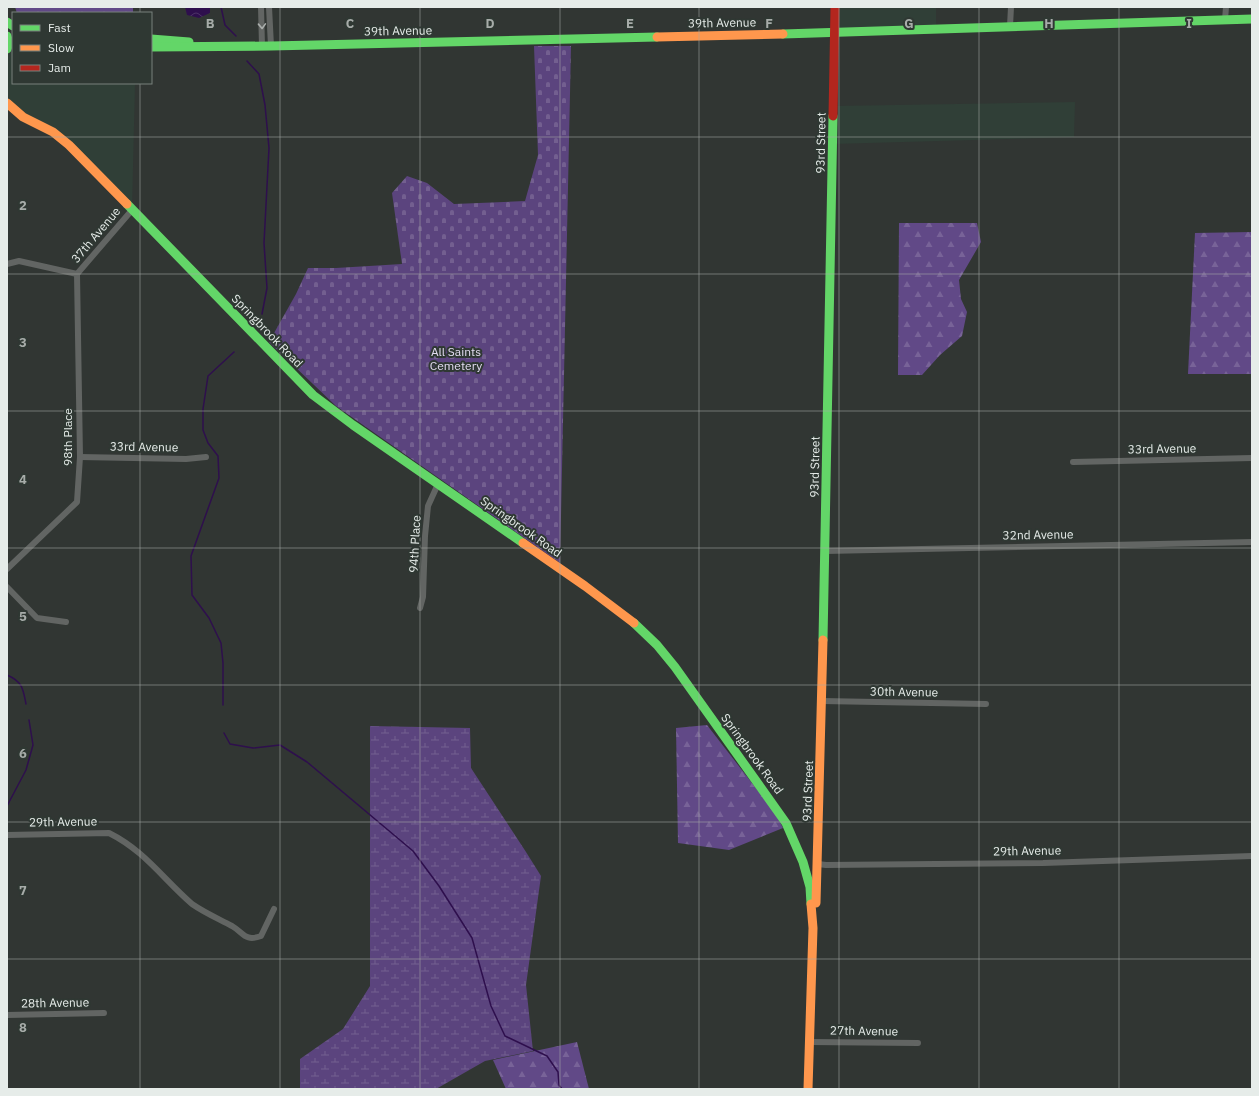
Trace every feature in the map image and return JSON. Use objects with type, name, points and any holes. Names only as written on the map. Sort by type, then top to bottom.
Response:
[{"type":"street","points":[[261,7],[267,46]]},
{"type":"street","points":[[267,46],[269,7]]},
{"type":"street","name":"93rd Street","points":[[813,928],[816,914],[818,864],[822,702],[835,7]]},
{"type":"street","points":[[1010,7],[1010,26]]},
{"type":"street","points":[[1225,20],[1226,7]]},
{"type":"street","name":"39th Avenue","points":[[152,47],[267,46],[835,32],[1252,19]]},
{"type":"street","points":[[7,36],[9,43],[7,49]]},
{"type":"street","name":"39th Avenue","points":[[152,39],[205,43],[216,46]]},
{"type":"street","name":"Springbrook Road","points":[[7,103],[22,117],[53,132],[69,144],[313,395],[585,586],[630,619],[657,645],[683,678],[778,810],[786,823],[803,862],[810,887],[813,928],[808,1089]]},
{"type":"street","name":"37th Avenue","points":[[7,264],[19,261],[77,274],[132,210]]},
{"type":"street","name":"98th Place","points":[[7,569],[77,502],[80,457],[77,274]]},
{"type":"street","name":"33rd Avenue","points":[[80,457],[186,460],[206,457]]},
{"type":"street","name":"33rd Avenue","points":[[1073,462],[1252,458]]},
{"type":"street","name":"94th Place","points":[[420,608],[423,597],[425,536],[428,506],[438,484]]},
{"type":"street","name":"32nd Avenue","points":[[825,551],[1252,542]]},
{"type":"street","points":[[7,587],[37,618],[66,622]]},
{"type":"street","name":"30th Avenue","points":[[822,702],[986,704]]},
{"type":"street","name":"29th Avenue","points":[[7,835],[109,833],[124,840],[138,851],[192,903],[208,914],[234,927],[248,938],[261,936],[274,909]]},
{"type":"street","name":"29th Avenue","points":[[803,862],[826,865],[1012,864],[1252,856]]},
{"type":"street","name":"28th Avenue","points":[[7,1015],[104,1013]]},
{"type":"street","name":"27th Avenue","points":[[809,1042],[918,1043]]},
{"type":"shaded area","points":[[835,7],[936,7],[936,29],[835,32]]},
{"type":"shaded area","points":[[7,39],[12,43],[12,84],[135,84],[132,210],[83,159],[7,101]]},
{"type":"shaded area","points":[[1075,102],[1074,137],[833,144],[834,106]]},
{"type":"green space","points":[[15,7],[133,7],[133,12],[17,12]]},
{"type":"green space","name":"All Saints Cemetery","points":[[534,46],[571,46],[560,563],[336,406],[269,342],[296,294],[308,268],[402,264],[392,193],[407,176],[427,183],[454,204],[525,201],[538,155]]},
{"type":"green space","points":[[899,223],[977,223],[981,242],[959,280],[961,299],[967,312],[962,336],[940,355],[922,375],[898,375]]},
{"type":"green space","points":[[1252,232],[1252,374],[1188,374],[1195,233]]},
{"type":"green space","points":[[707,725],[776,814],[783,828],[729,850],[678,843],[676,728]]},
{"type":"green space","points":[[370,726],[470,728],[471,768],[541,876],[526,985],[533,1051],[485,1061],[436,1089],[300,1089],[300,1059],[343,1029],[370,986]]},
{"type":"green space","points":[[577,1042],[589,1089],[506,1089],[493,1060]]},
{"type":"water","points":[[185,7],[210,7],[210,13],[199,18],[187,15]]},
{"type":"waterway","points":[[221,7],[225,25],[236,36]]},
{"type":"waterway","points":[[247,61],[259,74],[265,105],[269,148],[264,243],[267,288],[262,314]]},
{"type":"waterway","points":[[223,705],[223,663],[221,643],[209,618],[192,595],[191,556],[219,478],[218,456],[208,443],[203,430],[203,409],[208,376],[234,352]]},
{"type":"waterway","points":[[7,675],[16,680],[21,686],[26,704]]},
{"type":"waterway","points":[[7,806],[26,770],[33,745],[29,720]]},
{"type":"waterway","points":[[224,733],[230,744],[253,748],[280,745],[307,762],[413,851],[439,886],[472,938],[491,1006],[505,1036],[547,1056],[558,1072],[559,1085],[562,1089]]},
{"type":"traffic: fast","points":[[783,34],[1252,19]]},
{"type":"traffic: fast","points":[[7,22],[12,25]]},
{"type":"traffic: fast","points":[[7,36],[9,43],[7,49]]},
{"type":"traffic: fast","points":[[152,47],[271,46],[657,37]]},
{"type":"traffic: fast","points":[[152,39],[189,42]]},
{"type":"traffic: fast","points":[[823,640],[833,116]]},
{"type":"traffic: fast","points":[[127,204],[313,395],[353,425],[523,543]]},
{"type":"traffic: fast","points":[[634,623],[657,645],[675,667],[786,823],[803,862],[810,887],[811,904]]},
{"type":"traffic: slow","points":[[657,37],[783,34]]},
{"type":"traffic: slow","points":[[7,103],[23,117],[53,132],[69,145],[127,204]]},
{"type":"traffic: slow","points":[[523,543],[585,586],[634,623]]},
{"type":"traffic: slow","points":[[816,903],[823,640]]},
{"type":"traffic: slow","points":[[808,1089],[813,928],[811,904]]},
{"type":"traffic: jam","points":[[833,116],[835,7]]}]
